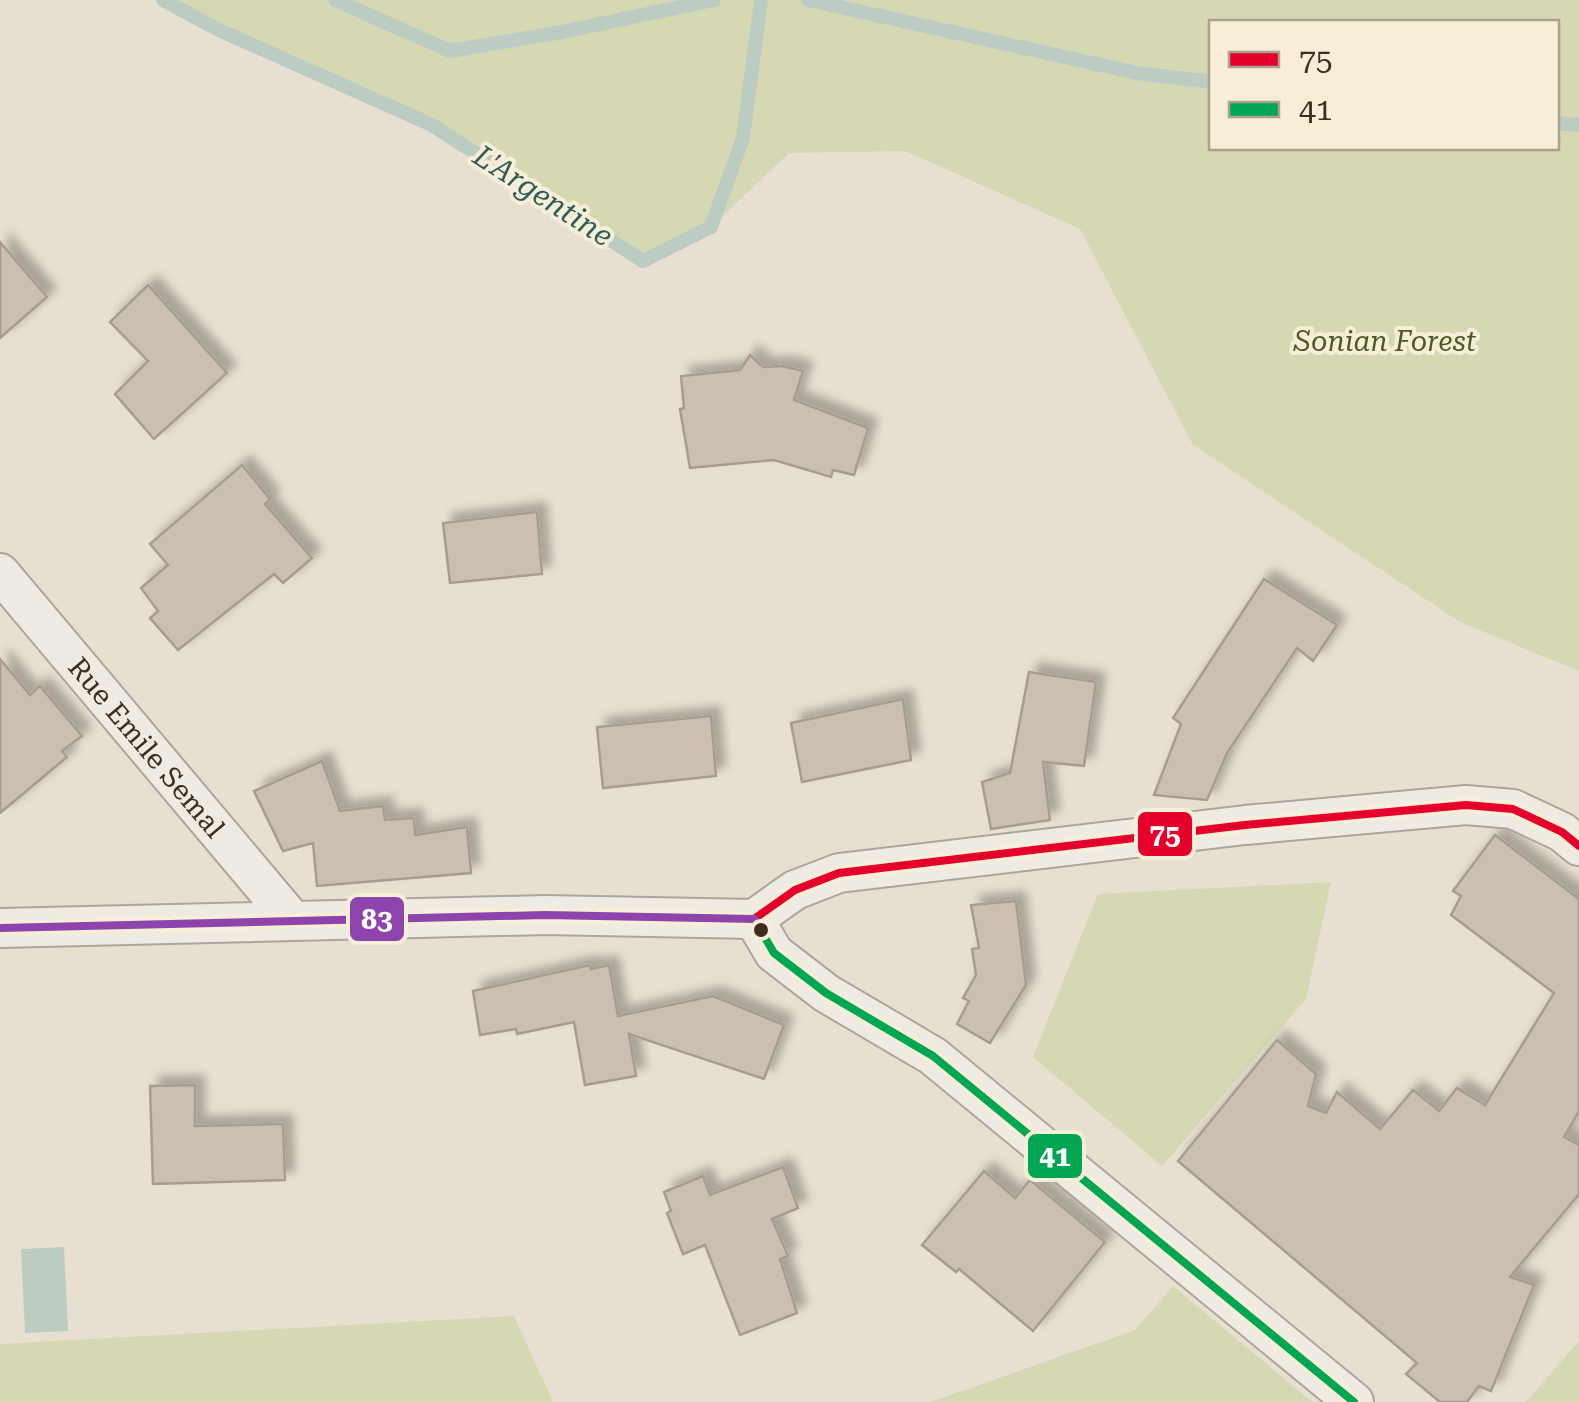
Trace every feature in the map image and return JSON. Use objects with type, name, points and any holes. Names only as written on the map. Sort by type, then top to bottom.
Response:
[{"type":"street","name":"Rue Emile Semal","points":[[0,573],[292,920]]},
{"type":"street","points":[[0,928],[545,915],[754,919],[795,890],[839,873],[1263,823],[1466,805],[1513,809],[1562,832],[1579,846]]},
{"type":"street","points":[[754,919],[774,954],[826,992],[933,1056],[1354,1402]]},
{"type":"green space","name":"Sonian Forest","points":[[163,0],[1579,0],[1579,671],[1460,622],[1193,445],[1080,229],[905,151],[789,153],[711,227],[643,261],[432,125],[219,30]]},
{"type":"green space","points":[[1331,882],[1306,999],[1162,1166],[1033,1057],[1098,894]]},
{"type":"green space","points":[[1173,1286],[1312,1402],[931,1402],[1135,1330]]},
{"type":"green space","points":[[514,1316],[553,1402],[0,1402],[0,1344]]},
{"type":"green space","points":[[1579,1341],[1579,1402],[1526,1402]]},
{"type":"shaded area","points":[[64,1247],[68,1331],[25,1333],[21,1249]]},
{"type":"building","points":[[0,242],[47,297],[0,338]]},
{"type":"building","points":[[148,285],[227,373],[154,439],[115,394],[148,361],[110,322]]},
{"type":"building","points":[[750,355],[763,367],[803,371],[794,400],[868,428],[854,475],[833,470],[831,477],[774,460],[690,468],[680,409],[684,408],[681,376],[740,370]]},
{"type":"building","points":[[242,465],[270,499],[265,504],[312,558],[283,583],[274,574],[178,650],[150,618],[158,611],[141,588],[168,565],[150,544]]},
{"type":"building","points":[[537,512],[542,574],[450,583],[443,523]]},
{"type":"building","points":[[1264,579],[1337,625],[1313,661],[1297,648],[1227,753],[1207,800],[1154,795],[1181,724],[1173,718]]},
{"type":"building","points":[[0,659],[30,695],[40,686],[82,736],[62,751],[67,757],[0,813]]},
{"type":"building","points":[[1029,672],[1096,682],[1084,766],[1043,762],[1050,820],[991,829],[982,782],[1010,773]]},
{"type":"building","points":[[903,699],[911,760],[802,782],[791,723]]},
{"type":"building","points":[[711,716],[716,776],[603,788],[597,727]]},
{"type":"building","points":[[322,761],[340,811],[383,806],[385,820],[414,818],[415,835],[467,827],[471,873],[317,886],[313,843],[283,851],[254,791]]},
{"type":"building","points":[[1495,835],[1579,899],[1579,1111],[1564,1137],[1579,1145],[1579,1194],[1510,1277],[1534,1285],[1491,1391],[1479,1386],[1467,1402],[1440,1402],[1406,1374],[1417,1363],[1178,1161],[1277,1040],[1316,1074],[1308,1106],[1326,1113],[1337,1092],[1380,1129],[1413,1090],[1439,1111],[1457,1088],[1485,1105],[1554,993],[1451,915],[1461,896],[1453,891]]},
{"type":"building","points":[[1016,901],[1026,985],[990,1043],[957,1024],[969,1001],[963,998],[976,975],[972,949],[979,948],[971,905]]},
{"type":"building","points":[[590,965],[591,969],[609,965],[618,1016],[713,996],[784,1025],[764,1079],[629,1034],[636,1076],[585,1085],[574,1022],[517,1034],[516,1029],[480,1035],[473,991]]},
{"type":"building","points":[[195,1085],[195,1126],[283,1124],[285,1180],[153,1184],[150,1086]]},
{"type":"building","points":[[783,1167],[798,1208],[772,1219],[788,1256],[780,1259],[797,1313],[740,1335],[705,1245],[683,1254],[667,1213],[671,1211],[664,1192],[703,1176],[710,1195]]},
{"type":"building","points":[[984,1171],[1015,1198],[1030,1180],[1105,1242],[1033,1331],[959,1269],[956,1272],[922,1245]]},
{"type":"waterway","name":"L'Argentine","points":[[163,0],[219,30],[432,125],[643,261],[711,227],[743,138],[761,0]]},
{"type":"waterway","name":"L'Argentine","points":[[335,0],[450,51],[714,0]]},
{"type":"waterway","name":"L'Argentine","points":[[808,0],[1137,73],[1209,82]]},
{"type":"waterway","name":"L'Argentine","points":[[1559,123],[1579,125]]},
{"type":"transit line","name":"75","points":[[754,919],[795,890],[839,873],[1245,825],[1466,805],[1513,809],[1562,832],[1579,846]]},
{"type":"transit line","name":"83","points":[[0,928],[545,915],[754,919]]},
{"type":"transit line","name":"41","points":[[754,919],[774,953],[826,993],[933,1056],[1354,1402]]}]
